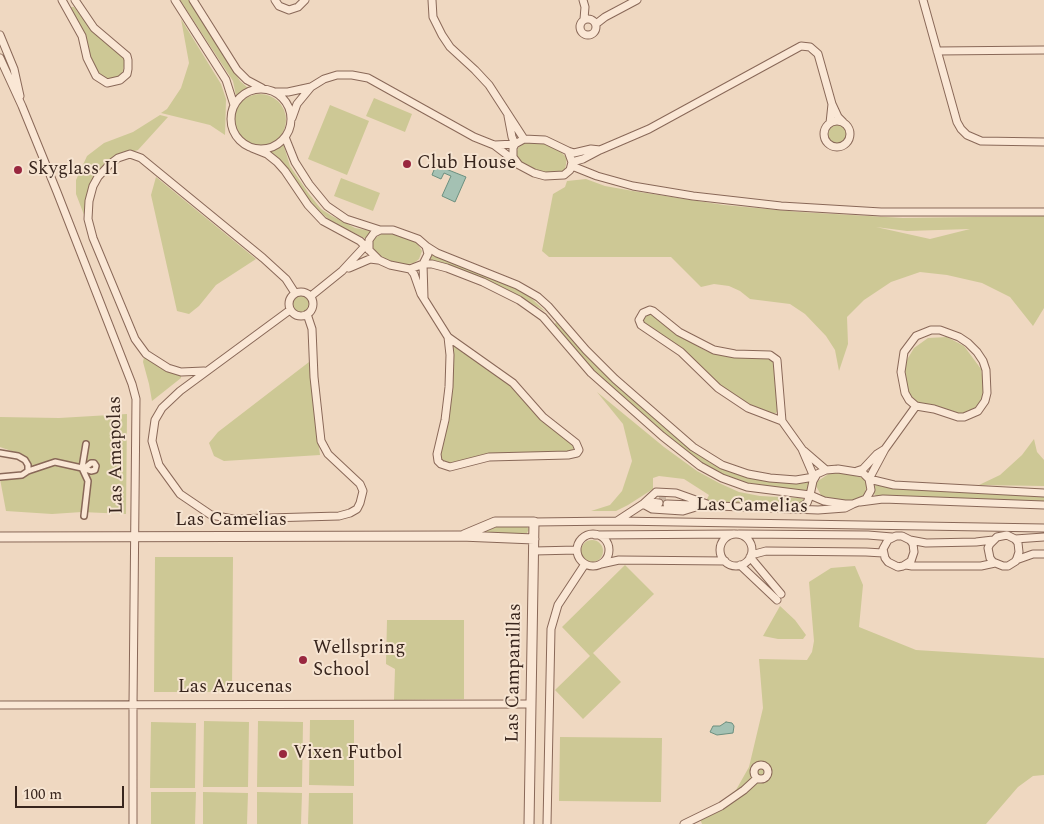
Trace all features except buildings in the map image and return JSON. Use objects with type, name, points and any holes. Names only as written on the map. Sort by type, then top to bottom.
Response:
[{"type":"street","points":[[74,0],[94,28],[127,56],[128,69],[120,80],[108,83],[96,76],[87,58],[82,36],[64,3],[74,0]]},
{"type":"street","points":[[175,0],[226,80],[234,105]]},
{"type":"street","points":[[194,0],[236,70],[253,84],[264,89],[288,92],[311,87],[337,75],[360,76],[372,80],[474,137],[494,145],[527,170],[545,176],[564,175],[572,164],[649,129],[802,46],[810,47],[818,54],[832,104],[838,117],[850,129],[850,138],[844,145],[835,146],[825,138],[825,130],[830,123],[832,104]]},
{"type":"street","points":[[275,0],[279,6],[289,10],[298,7],[305,0]]},
{"type":"street","points":[[432,0],[434,17],[442,35],[450,47],[489,85],[524,139]]},
{"type":"street","points":[[583,0],[585,7],[584,19],[580,22],[579,28],[584,34],[589,35],[594,32],[596,24],[605,17],[637,0]]},
{"type":"street","points":[[923,0],[957,122],[967,135],[975,140],[990,142],[1044,142]]},
{"type":"street","points":[[584,19],[592,19],[596,24]]},
{"type":"street","name":"Las Amapolas","points":[[0,35],[14,69],[22,106]]},
{"type":"street","points":[[938,51],[1044,50]]},
{"type":"street","name":"Las Amapolas","points":[[0,58],[22,106],[72,229],[134,394],[136,404],[133,705],[134,824]]},
{"type":"street","points":[[252,148],[270,148],[278,144],[285,137],[297,104],[311,87]]},
{"type":"street","points":[[264,89],[255,89],[247,92],[239,97],[234,105],[230,122],[237,139],[267,154],[277,162],[308,205],[323,221],[368,246],[379,260]]},
{"type":"street","points":[[273,91],[281,96],[286,103],[290,111],[291,120]]},
{"type":"street","points":[[508,115],[515,144],[513,152],[515,161]]},
{"type":"street","points":[[830,123],[837,120],[844,122]]},
{"type":"street","points":[[285,137],[300,170],[317,196],[334,212],[355,224],[380,230],[401,232],[418,239],[437,253],[516,285],[538,297],[615,379],[702,453],[722,465],[748,474],[785,480],[814,477],[826,470],[838,469],[863,473],[869,479],[894,485],[1044,493]]},
{"type":"street","points":[[494,145],[515,144],[524,139],[545,140],[574,153],[591,149],[600,150]]},
{"type":"street","points":[[568,151],[572,164],[597,176],[632,186],[693,196],[781,206],[881,212],[1044,212]]},
{"type":"street","points":[[205,371],[180,372],[168,368],[146,354],[135,339],[93,238],[88,219],[89,201],[93,186],[98,177],[110,164],[118,158],[130,154],[141,158],[263,258],[286,279],[295,293]]},
{"type":"street","points":[[311,296],[342,271],[368,246],[374,233],[380,230]]},
{"type":"street","points":[[424,298],[424,264],[428,258],[426,246]]},
{"type":"street","points":[[342,271],[365,260],[379,260],[390,265],[410,269],[424,264],[432,264],[447,268],[510,294],[535,310],[548,322],[591,373],[662,436],[700,466],[722,478],[748,487],[810,495],[835,504],[883,499],[1044,506]]},
{"type":"street","points":[[410,269],[424,298],[448,336],[513,384],[543,417],[576,443],[579,450],[574,455],[489,457],[450,467],[441,464],[438,461],[437,454],[450,387],[448,336]]},
{"type":"street","points":[[304,292],[311,296],[312,310],[307,314],[298,316],[290,310],[289,300],[295,293],[304,292]]},
{"type":"street","points":[[290,310],[205,371],[166,402],[158,414],[153,427],[152,441],[159,465],[180,494],[202,511],[211,515],[222,518],[330,516],[350,513],[357,509],[360,504],[363,491],[356,479],[328,454],[321,441],[314,377],[312,328],[307,314]]},
{"type":"street","points":[[782,421],[748,408],[724,392],[681,352],[641,325],[639,320],[642,313],[650,310],[653,311],[679,332],[714,350],[735,354],[774,357],[778,366],[782,421],[802,449],[814,477],[807,503],[797,509]]},
{"type":"street","points":[[548,322],[556,314]]},
{"type":"street","points":[[940,330],[959,337],[968,343],[977,352],[986,370],[987,393],[982,407],[971,414],[958,417],[934,409],[916,406],[904,393],[901,372],[904,352],[912,341],[924,332],[940,330]]},
{"type":"street","points":[[617,522],[657,502],[698,506],[831,510],[857,503],[869,495],[871,490],[869,479],[885,449],[916,406]]},
{"type":"street","points":[[84,516],[88,489],[83,468],[86,444]]},
{"type":"street","points":[[802,449],[826,470]]},
{"type":"street","points":[[857,472],[885,449]]},
{"type":"street","points":[[0,453],[10,454],[24,460],[28,465],[28,470]]},
{"type":"street","points":[[0,477],[22,475],[28,470],[55,462],[83,468]]},
{"type":"street","points":[[698,506],[683,511],[652,509],[657,502],[656,492],[676,493],[712,506]]},
{"type":"street","name":"Las Camelias","points":[[462,536],[495,522],[1044,528]]},
{"type":"street","name":"Las Campanillas","points":[[529,824],[534,522]]},
{"type":"street","points":[[725,561],[721,553],[725,539],[736,534],[744,536],[750,543],[750,556],[779,597],[740,565],[730,564],[725,561],[619,560],[590,566],[585,564],[578,556],[577,550],[580,540],[590,534],[736,534],[868,535],[902,536],[910,540],[926,543],[976,542],[993,540],[1004,535],[1015,539],[1044,538]]},
{"type":"street","points":[[595,534],[605,540],[608,550],[608,555],[601,564]]},
{"type":"street","name":"Las Camelias","points":[[0,538],[462,536],[534,539]]},
{"type":"street","points":[[892,537],[885,544],[883,554],[888,562],[898,567],[906,565],[981,566],[995,563]]},
{"type":"street","points":[[1015,539],[1019,548],[1019,555],[1016,560]]},
{"type":"street","points":[[906,565],[913,558],[914,552],[913,544],[910,540]]},
{"type":"street","points":[[993,540],[988,553],[995,563],[1003,566],[1008,566],[1016,560],[1033,554],[1044,554]]},
{"type":"street","points":[[534,551],[577,550]]},
{"type":"street","points":[[740,565],[750,556],[766,551],[866,552],[883,554]]},
{"type":"street","points":[[554,824],[547,822],[551,629],[558,605],[585,564]]},
{"type":"street","name":"Las Azucenas","points":[[0,705],[530,704]]},
{"type":"street","points":[[684,824],[721,806],[757,778]]},
{"type":"shaded area","points":[[180,0],[189,0],[240,81],[248,88],[236,96],[233,81]]},
{"type":"shaded area","points":[[70,7],[74,7],[94,33],[119,52],[125,61],[122,76],[106,80],[94,70],[69,10]]},
{"type":"shaded area","points":[[181,19],[221,84],[226,99],[225,135],[210,125],[161,113],[167,109],[181,88],[189,63]]},
{"type":"shaded area","points":[[260,94],[270,96],[278,102],[284,110],[286,120],[284,130],[278,138],[270,144],[260,146],[250,144],[242,138],[236,130],[234,120],[236,110],[242,102],[250,96]]},
{"type":"shaded area","points":[[374,98],[412,114],[405,132],[366,116]]},
{"type":"shaded area","points":[[330,105],[369,121],[347,175],[308,159]]},
{"type":"shaded area","points":[[160,115],[168,117],[138,150],[118,156],[96,175],[86,220],[76,194],[76,180],[87,156],[104,143],[133,132]]},
{"type":"shaded area","points":[[834,124],[842,124],[848,130],[848,138],[842,144],[834,144],[828,138],[828,130]]},
{"type":"shaded area","points":[[526,142],[550,145],[559,150],[567,158],[565,170],[561,173],[545,174],[522,165],[516,155],[518,148]]},
{"type":"shaded area","points":[[283,143],[290,166],[321,209],[355,228],[371,231],[366,239],[332,222],[315,208],[287,168],[275,155],[268,151]]},
{"type":"shaded area","points":[[436,165],[466,177],[455,202],[442,196],[451,176],[444,173],[441,179],[432,175]]},
{"type":"shaded area","points":[[156,177],[256,259],[216,285],[199,306],[189,314],[177,311],[151,195]]},
{"type":"shaded area","points":[[341,178],[380,193],[373,211],[334,196]]},
{"type":"shaded area","points":[[586,179],[605,186],[633,191],[724,205],[800,212],[903,218],[1044,216],[1044,308],[1033,326],[1010,297],[982,283],[947,275],[920,272],[891,282],[864,300],[847,317],[848,344],[839,371],[835,350],[826,336],[805,314],[790,304],[750,299],[740,291],[729,286],[714,284],[701,287],[671,257],[549,257],[542,251],[553,194],[565,187],[567,181]],"holes":[[[876,227],[907,231],[970,229],[930,239]]]},
{"type":"shaded area","points":[[383,233],[397,234],[417,243],[422,251],[419,259],[414,263],[403,265],[393,263],[374,251],[371,245],[372,240]]},
{"type":"shaded area","points":[[431,253],[509,285],[530,297],[546,312],[453,267],[441,262],[428,261]]},
{"type":"shaded area","points":[[301,296],[307,298],[309,304],[307,310],[301,312],[295,310],[293,304],[295,298]]},
{"type":"shaded area","points":[[651,314],[680,336],[706,351],[726,356],[769,358],[774,363],[778,410],[776,413],[772,414],[757,409],[726,390],[642,323],[644,315]]},
{"type":"shaded area","points":[[556,322],[613,382],[696,452],[719,467],[744,477],[786,483],[809,481],[807,491],[741,482],[711,469],[675,443],[602,379],[554,326]]},
{"type":"shaded area","points":[[448,337],[504,376],[543,417],[576,443],[577,453],[500,456],[454,467],[438,461],[445,420]]},
{"type":"shaded area","points":[[947,337],[964,346],[981,369],[984,387],[981,402],[973,410],[958,417],[921,405],[915,401],[908,391],[904,376],[905,363],[914,348],[928,338]]},
{"type":"shaded area","points":[[144,357],[162,369],[181,374],[181,378],[152,401],[143,362]]},
{"type":"shaded area","points":[[309,362],[320,455],[224,461],[214,456],[209,443],[218,432]]},
{"type":"shaded area","points":[[597,392],[664,447],[697,471],[719,483],[739,492],[760,496],[800,498],[805,499],[804,503],[798,505],[710,503],[706,501],[709,495],[684,479],[659,476],[653,478],[653,489],[628,505],[616,511],[591,511],[610,505],[622,491],[632,461],[623,424]]},
{"type":"shaded area","points":[[127,414],[126,514],[82,512],[52,514],[6,511],[0,479],[26,474],[58,463],[91,473],[98,470],[99,465],[94,460],[90,460],[85,464],[84,446],[79,464],[56,460],[32,468],[23,455],[0,447],[0,417],[59,418]]},
{"type":"shaded area","points":[[1034,439],[1037,452],[1044,460],[1044,486],[979,485],[1000,475],[1022,455]]},
{"type":"shaded area","points":[[840,472],[863,478],[867,485],[864,496],[855,501],[841,502],[822,497],[816,486],[818,481],[830,473]]},
{"type":"shaded area","points":[[875,485],[945,492],[1044,496],[1044,501],[876,496],[874,494]]},
{"type":"shaded area","points":[[523,526],[529,529],[527,533],[479,534],[496,527]]},
{"type":"shaded area","points":[[588,540],[596,540],[603,547],[603,555],[596,562],[588,562],[581,555],[581,547]]},
{"type":"shaded area","points":[[155,557],[233,557],[232,692],[154,692]]},
{"type":"shaded area","points":[[625,565],[654,594],[593,653],[621,682],[583,719],[555,690],[590,656],[562,627]]},
{"type":"shaded area","points":[[855,566],[863,585],[859,627],[916,650],[1044,658],[1044,775],[1033,776],[1018,787],[986,824],[702,824],[700,819],[736,790],[749,767],[763,708],[759,659],[807,660],[812,652],[814,641],[809,582],[831,568]]},
{"type":"shaded area","points":[[780,606],[795,620],[806,635],[803,639],[778,639],[763,636]]},
{"type":"shaded area","points":[[387,620],[464,620],[464,699],[394,700],[395,669],[386,664]]},
{"type":"shaded area","points":[[310,720],[354,720],[354,786],[309,785]]},
{"type":"shaded area","points":[[204,721],[249,722],[248,787],[203,787]]},
{"type":"shaded area","points":[[258,721],[303,722],[302,787],[257,787]]},
{"type":"shaded area","points":[[151,722],[196,723],[195,788],[150,788]]},
{"type":"shaded area","points":[[726,722],[732,723],[734,726],[733,733],[717,735],[710,732],[713,726],[720,726]]},
{"type":"shaded area","points":[[560,737],[662,738],[661,802],[559,801]]},
{"type":"shaded area","points":[[151,792],[196,792],[195,824],[151,824]]},
{"type":"shaded area","points":[[203,792],[248,793],[247,824],[203,824]]},
{"type":"shaded area","points":[[257,792],[302,793],[301,824],[257,824]]},
{"type":"shaded area","points":[[309,793],[353,793],[353,824],[308,824]]},
{"type":"tunnel","points":[[659,499],[667,499]]},
{"type":"place","name":"Club House","points":[[407,164]]},
{"type":"place","name":"Skyglass II","points":[[18,170]]},
{"type":"place","name":"Wellspring School","points":[[303,660]]},
{"type":"place","name":"Vixen Futbol","points":[[283,754]]}]
